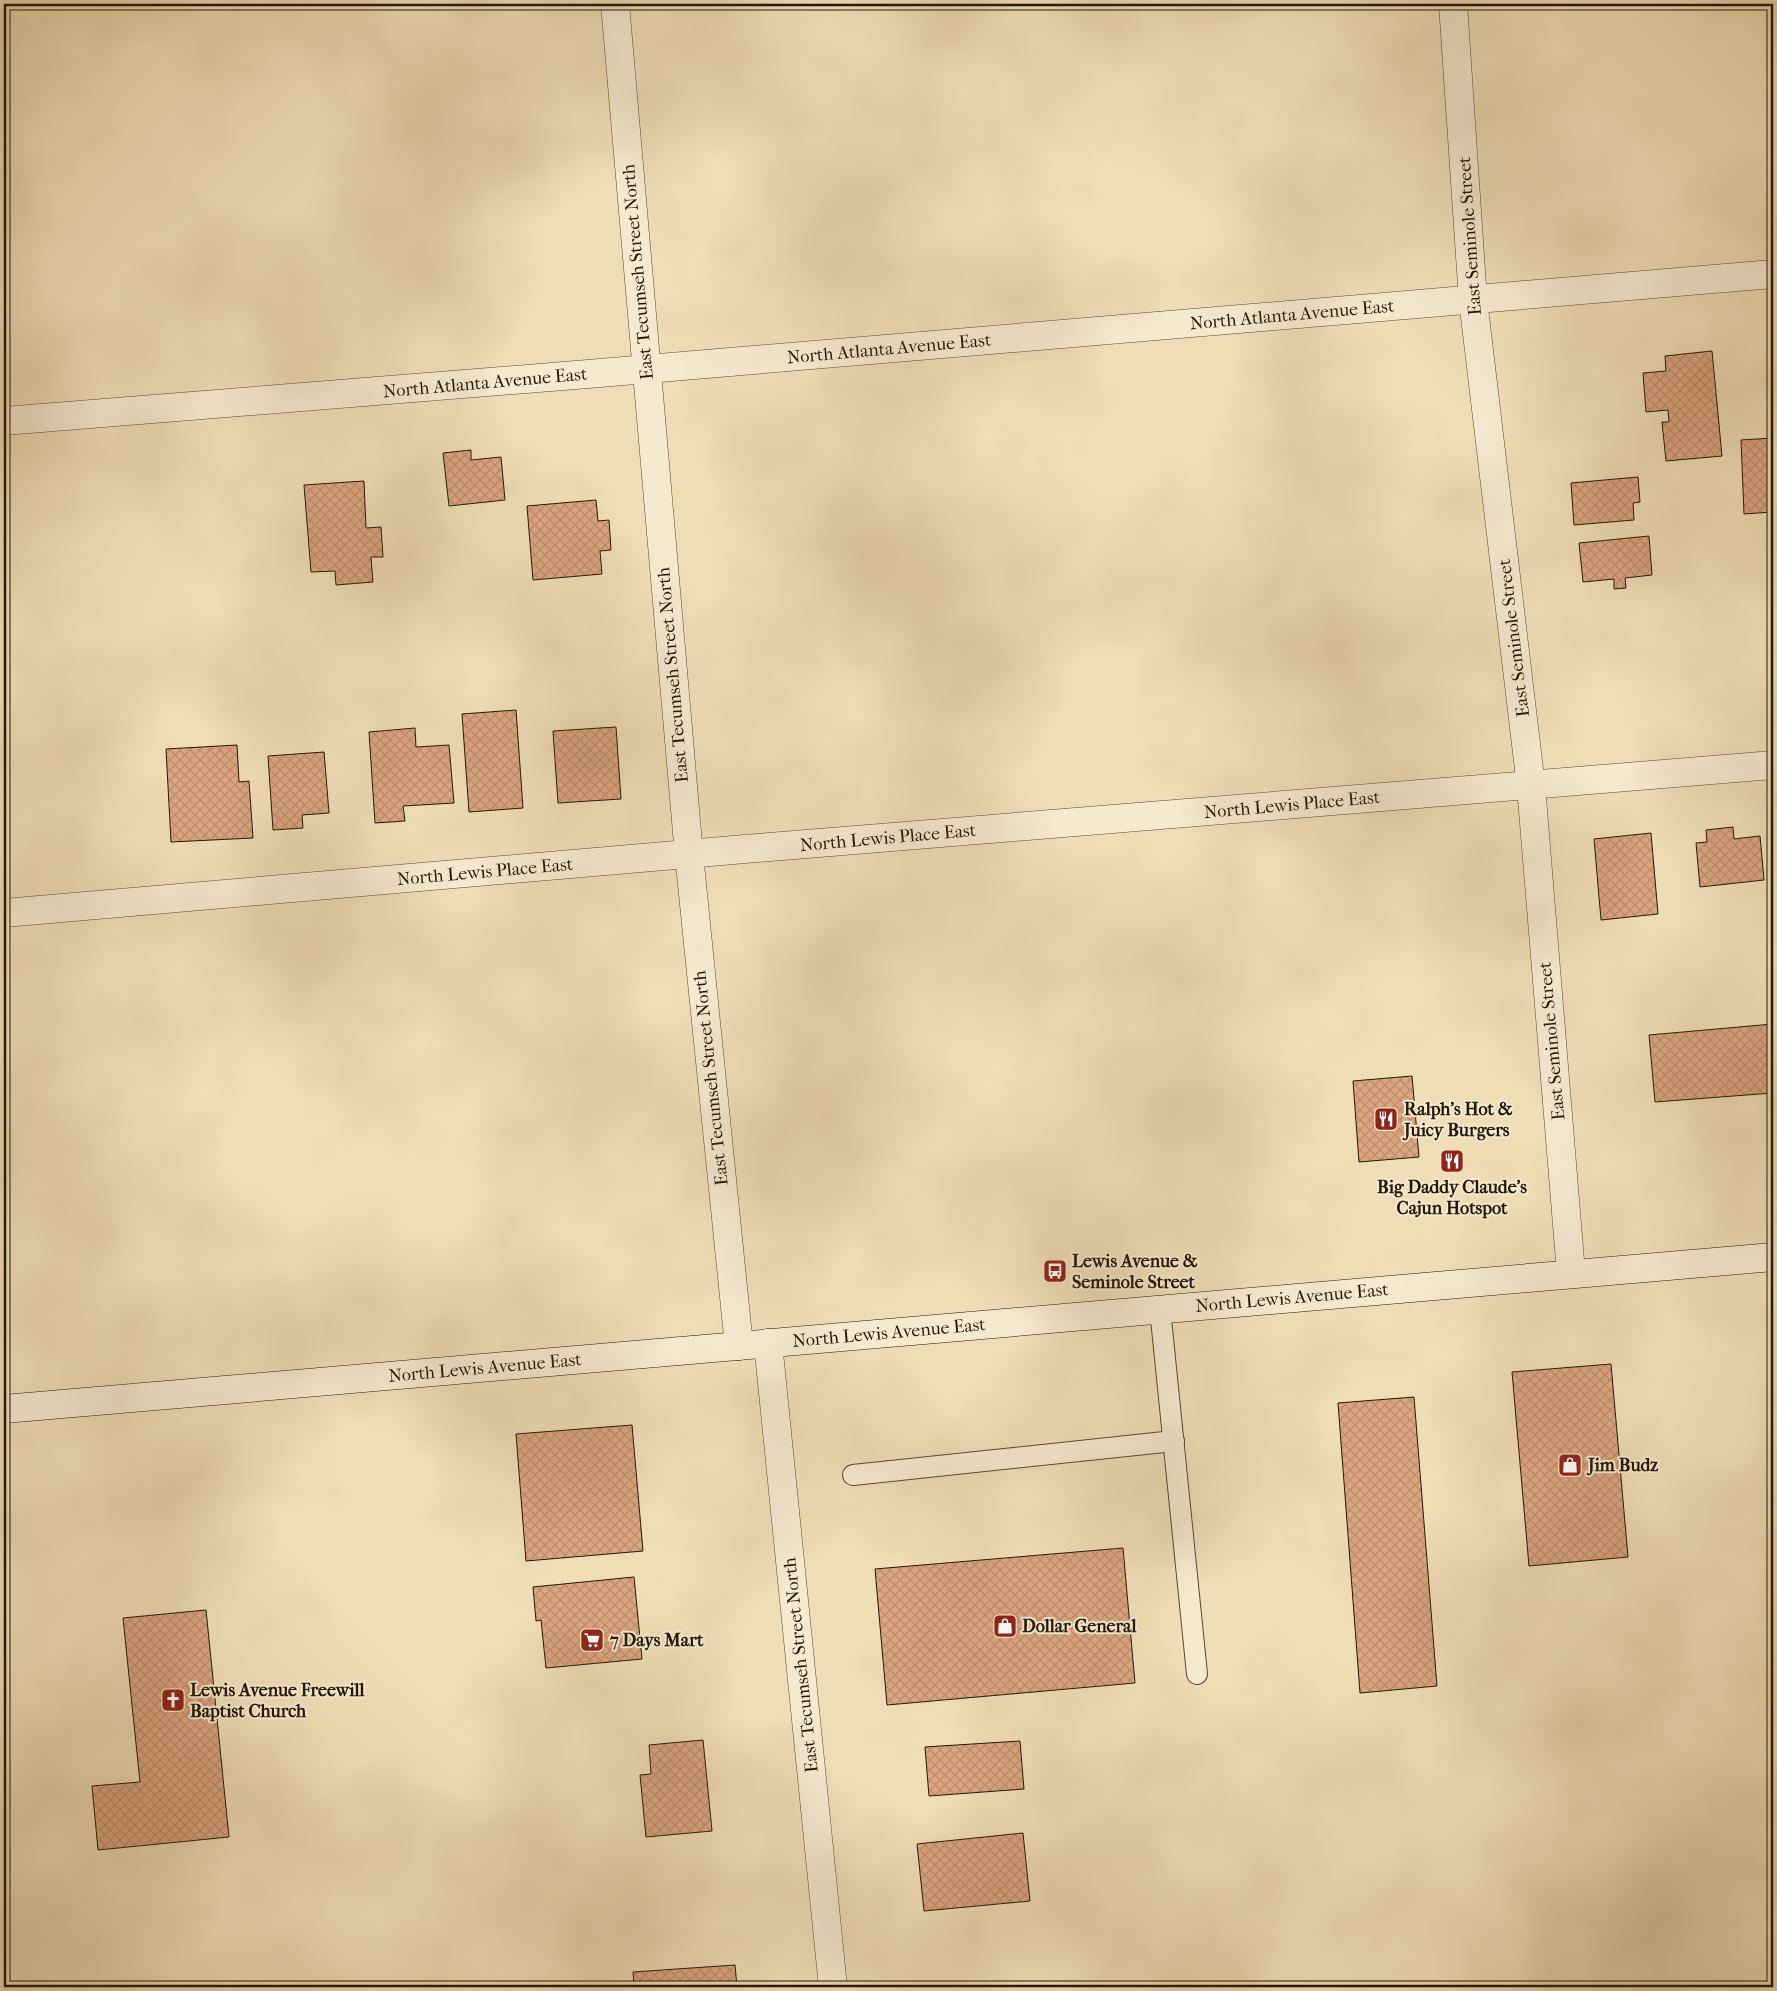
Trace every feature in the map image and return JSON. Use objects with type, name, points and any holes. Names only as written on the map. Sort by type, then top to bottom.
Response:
[{"type":"street","name":"East Tecumseh Street North","points":[[615,4],[689,855],[739,1346]]},
{"type":"street","name":"East Seminole Street","points":[[1453,4],[1473,300],[1531,786],[1571,1273]]},
{"type":"street","name":"North Atlanta Avenue East","points":[[4,421],[1773,274]]},
{"type":"street","name":"North Lewis Place East","points":[[4,913],[1773,765]]},
{"type":"street","name":"North Lewis Avenue East","points":[[4,1409],[1773,1257]]},
{"type":"street","name":"East Tecumseh Street North","points":[[768,1343],[833,1987]]},
{"type":"lane","points":[[1160,1309],[1197,1674]]},
{"type":"lane","points":[[853,1476],[1174,1441]]},
{"type":"building","points":[[1712,351],[1722,456],[1666,461],[1662,422],[1669,422],[1668,410],[1646,412],[1643,373],[1666,371],[1665,356]]},
{"type":"building","points":[[1773,438],[1773,512],[1744,514],[1741,440]]},
{"type":"building","points":[[471,450],[471,460],[501,457],[505,500],[449,506],[443,453]]},
{"type":"building","points":[[1638,477],[1640,502],[1633,503],[1634,520],[1574,525],[1571,483]]},
{"type":"building","points":[[364,481],[366,528],[381,527],[383,557],[371,557],[373,582],[336,585],[335,571],[311,572],[304,485]]},
{"type":"building","points":[[596,500],[598,521],[609,520],[611,550],[600,551],[602,574],[533,580],[527,506]]},
{"type":"building","points":[[1649,536],[1652,575],[1625,578],[1626,588],[1614,589],[1614,579],[1583,582],[1579,543]]},
{"type":"building","points":[[516,710],[523,808],[469,812],[462,714]]},
{"type":"building","points":[[616,727],[621,799],[558,803],[553,731]]},
{"type":"building","points":[[415,728],[416,747],[449,745],[454,803],[403,806],[405,821],[375,823],[369,732]]},
{"type":"building","points":[[237,745],[239,782],[249,781],[253,838],[171,842],[166,749]]},
{"type":"building","points":[[324,752],[329,813],[302,815],[303,828],[273,830],[268,756]]},
{"type":"building","points":[[1733,827],[1734,839],[1760,836],[1764,880],[1700,887],[1696,843],[1707,842],[1706,830]]},
{"type":"building","points":[[1651,833],[1658,914],[1601,920],[1594,839]]},
{"type":"building","points":[[1773,1024],[1773,1093],[1655,1102],[1649,1035]]},
{"type":"building","name":"Ralph's Hot & Juicy Burgers","points":[[1412,1076],[1419,1157],[1359,1162],[1353,1081]]},
{"type":"building","name":"Jim Budz","points":[[1611,1364],[1628,1557],[1529,1566],[1512,1372]]},
{"type":"building","points":[[1414,1397],[1437,1686],[1360,1693],[1338,1403]]},
{"type":"building","points":[[632,1425],[643,1551],[526,1561],[516,1434]]},
{"type":"building","name":"Dollar General","points":[[1123,1548],[1135,1683],[887,1705],[875,1569]]},
{"type":"building","name":"7 Days Mart","points":[[634,1577],[642,1659],[546,1668],[541,1620],[536,1621],[533,1587]]},
{"type":"building","name":"Lewis Avenue Freewill Baptist Church","points":[[206,1610],[229,1837],[98,1850],[92,1786],[140,1782],[123,1618]]},
{"type":"building","points":[[703,1740],[712,1831],[646,1837],[640,1775],[651,1774],[649,1745]]},
{"type":"building","points":[[1020,1741],[1024,1789],[929,1796],[925,1747]]},
{"type":"building","points":[[1023,1833],[1030,1901],[924,1911],[917,1844]]},
{"type":"building","points":[[735,1965],[737,1987],[634,1987],[633,1972]]},
{"type":"place","name":"Ralph's Hot & Juicy Burgers","points":[[1386,1119]]},
{"type":"place","name":"Big Daddy Claude's Cajun Hotspot","points":[[1452,1161]]},
{"type":"place","name":"Lewis Avenue & Seminole Street","points":[[1055,1271]]},
{"type":"place","name":"Jim Budz","points":[[1570,1465]]},
{"type":"place","name":"Dollar General","points":[[1005,1626]]},
{"type":"place","name":"7 Days Mart","points":[[592,1640]]},
{"type":"place","name":"Lewis Avenue Freewill Baptist Church","points":[[173,1700]]}]
